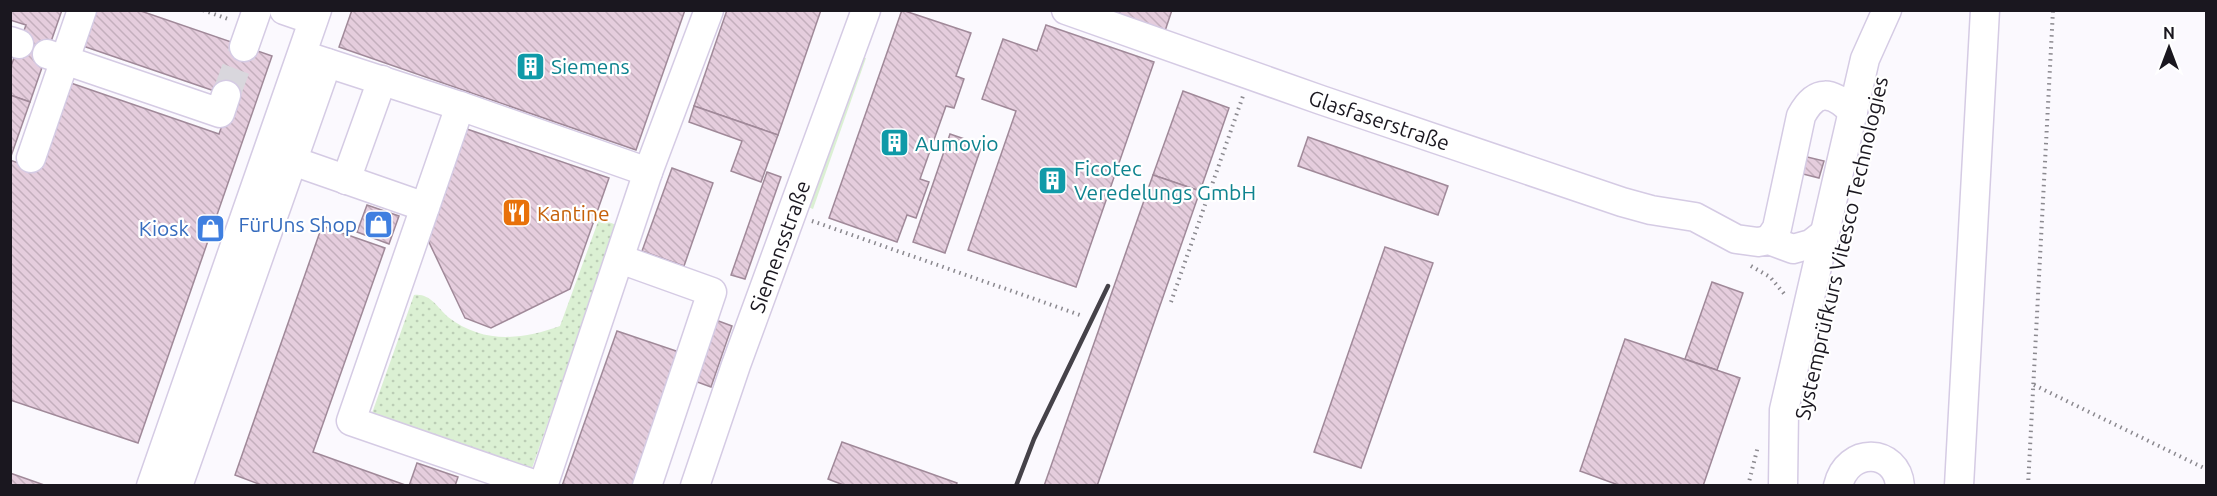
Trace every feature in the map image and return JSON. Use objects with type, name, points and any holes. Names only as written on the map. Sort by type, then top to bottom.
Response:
[{"type":"street","points":[[31,159],[56,57],[82,10]]},
{"type":"street","points":[[244,47],[257,10]]},
{"type":"street","points":[[178,486],[293,161],[314,58],[315,15],[284,10]]},
{"type":"street","points":[[460,106],[351,421],[541,486],[648,172],[709,10]]},
{"type":"street","name":"Siemensstraße","points":[[695,486],[736,364],[835,89],[866,10]]},
{"type":"street","name":"Glasfaserstraße","points":[[1066,10],[1250,76],[1622,202],[1651,210],[1695,216],[1736,239],[1758,242],[1769,240]]},
{"type":"street","points":[[1784,486],[1784,410],[1865,59],[1887,10]]},
{"type":"street","name":"Systemprüfkurs Vitesco Technologies","points":[[1784,486],[1896,10]]},
{"type":"street","points":[[1959,486],[1984,10]]},
{"type":"street","points":[[56,57],[220,113],[226,95]]},
{"type":"street","points":[[314,58],[648,172]]},
{"type":"street","points":[[145,485],[314,58]]},
{"type":"street","points":[[346,180],[382,80]]},
{"type":"street","points":[[1825,233],[1811,244],[1793,249],[1769,240],[1777,228],[1801,116],[1808,103],[1818,96],[1830,96],[1841,100],[1853,112]]},
{"type":"street","points":[[293,161],[425,207]]},
{"type":"street","points":[[620,259],[712,292],[647,486]]},
{"type":"street","points":[[1838,486],[1840,475],[1849,464],[1859,457],[1870,457],[1883,460],[1894,468],[1899,477],[1900,486]]},
{"type":"path","points":[[2028,486],[2053,10]]},
{"type":"path","points":[[1171,302],[1250,76]]},
{"type":"path","points":[[791,214],[1083,316]]},
{"type":"path","points":[[1743,262],[1770,277],[1787,299]]},
{"type":"path","points":[[2034,385],[2206,469]]},
{"type":"path","points":[[1748,486],[1760,441]]},
{"type":"green space","points":[[862,57],[866,58],[813,209],[808,207]]},
{"type":"green space","points":[[599,219],[617,225],[531,471],[371,416],[414,295],[429,298],[461,326],[489,335],[517,336],[560,326]]},
{"type":"building","points":[[10,10],[62,10],[30,102],[10,95],[10,69],[26,25],[10,20]]},
{"type":"building","points":[[92,10],[138,10],[272,56],[138,443],[10,400],[10,160],[38,170],[65,81],[219,134],[232,97],[80,45]]},
{"type":"building","name":"Siemens","points":[[352,10],[685,10],[636,150],[339,47]]},
{"type":"building","points":[[727,10],[821,10],[778,135],[694,106]]},
{"type":"building","name":"Aumovio","points":[[902,10],[971,33],[956,76],[964,79],[954,108],[946,106],[920,179],[929,182],[916,218],[907,215],[897,242],[829,218]]},
{"type":"building","points":[[1107,10],[1172,10],[1165,31]]},
{"type":"building","name":"Ficotec Veredelungs GmbH","points":[[1046,25],[1154,62],[1076,287],[968,250],[1016,111],[982,99],[1003,39],[1037,51]]},
{"type":"building","points":[[1183,91],[1229,108],[1200,191],[1153,175]]},
{"type":"building","points":[[10,95],[30,102],[10,159]]},
{"type":"building","points":[[694,106],[778,135],[761,182],[731,171],[742,141],[689,122]]},
{"type":"building","name":"Kantine","points":[[464,128],[609,178],[570,289],[491,328],[465,318],[427,238]]},
{"type":"building","points":[[950,134],[982,145],[945,253],[913,242]]},
{"type":"building","points":[[1308,137],[1448,186],[1438,215],[1298,166]]},
{"type":"building","points":[[1803,156],[1824,161],[1819,178],[1799,173]]},
{"type":"building","points":[[672,168],[713,183],[684,266],[642,251]]},
{"type":"building","points":[[767,172],[781,177],[745,279],[731,275]]},
{"type":"building","points":[[1153,175],[1200,191],[1097,486],[1044,486]]},
{"type":"building","name":"FürUns Shop","points":[[367,205],[399,216],[389,244],[357,232]]},
{"type":"building","points":[[322,226],[385,248],[313,452],[408,486],[264,486],[235,475]]},
{"type":"building","points":[[1385,247],[1433,263],[1361,468],[1314,452]]},
{"type":"building","points":[[1712,282],[1743,293],[1717,370],[1685,359]]},
{"type":"building","points":[[713,319],[732,326],[711,387],[692,380]]},
{"type":"building","points":[[617,331],[682,353],[635,486],[562,486]]},
{"type":"building","points":[[1625,339],[1740,378],[1703,486],[1621,486],[1580,471]]},
{"type":"building","points":[[842,442],[957,483],[956,486],[846,486],[828,479]]},
{"type":"building","points":[[417,463],[458,477],[455,486],[409,486]]},
{"type":"building","points":[[10,473],[47,486],[10,486]]},
{"type":"tunnel","points":[[226,95],[244,47]]},
{"type":"railway","points":[[1016,486],[1034,439],[1108,286]]},
{"type":"place","name":"Siemens","points":[[530,66]]},
{"type":"place","name":"Aumovio","points":[[894,143]]},
{"type":"place","name":"Ficotec Veredelungs GmbH","points":[[1053,180]]},
{"type":"place","name":"Kantine","points":[[516,213]]},
{"type":"place","name":"FürUns Shop","points":[[378,224]]},
{"type":"place","name":"Kiosk","points":[[210,228]]}]
